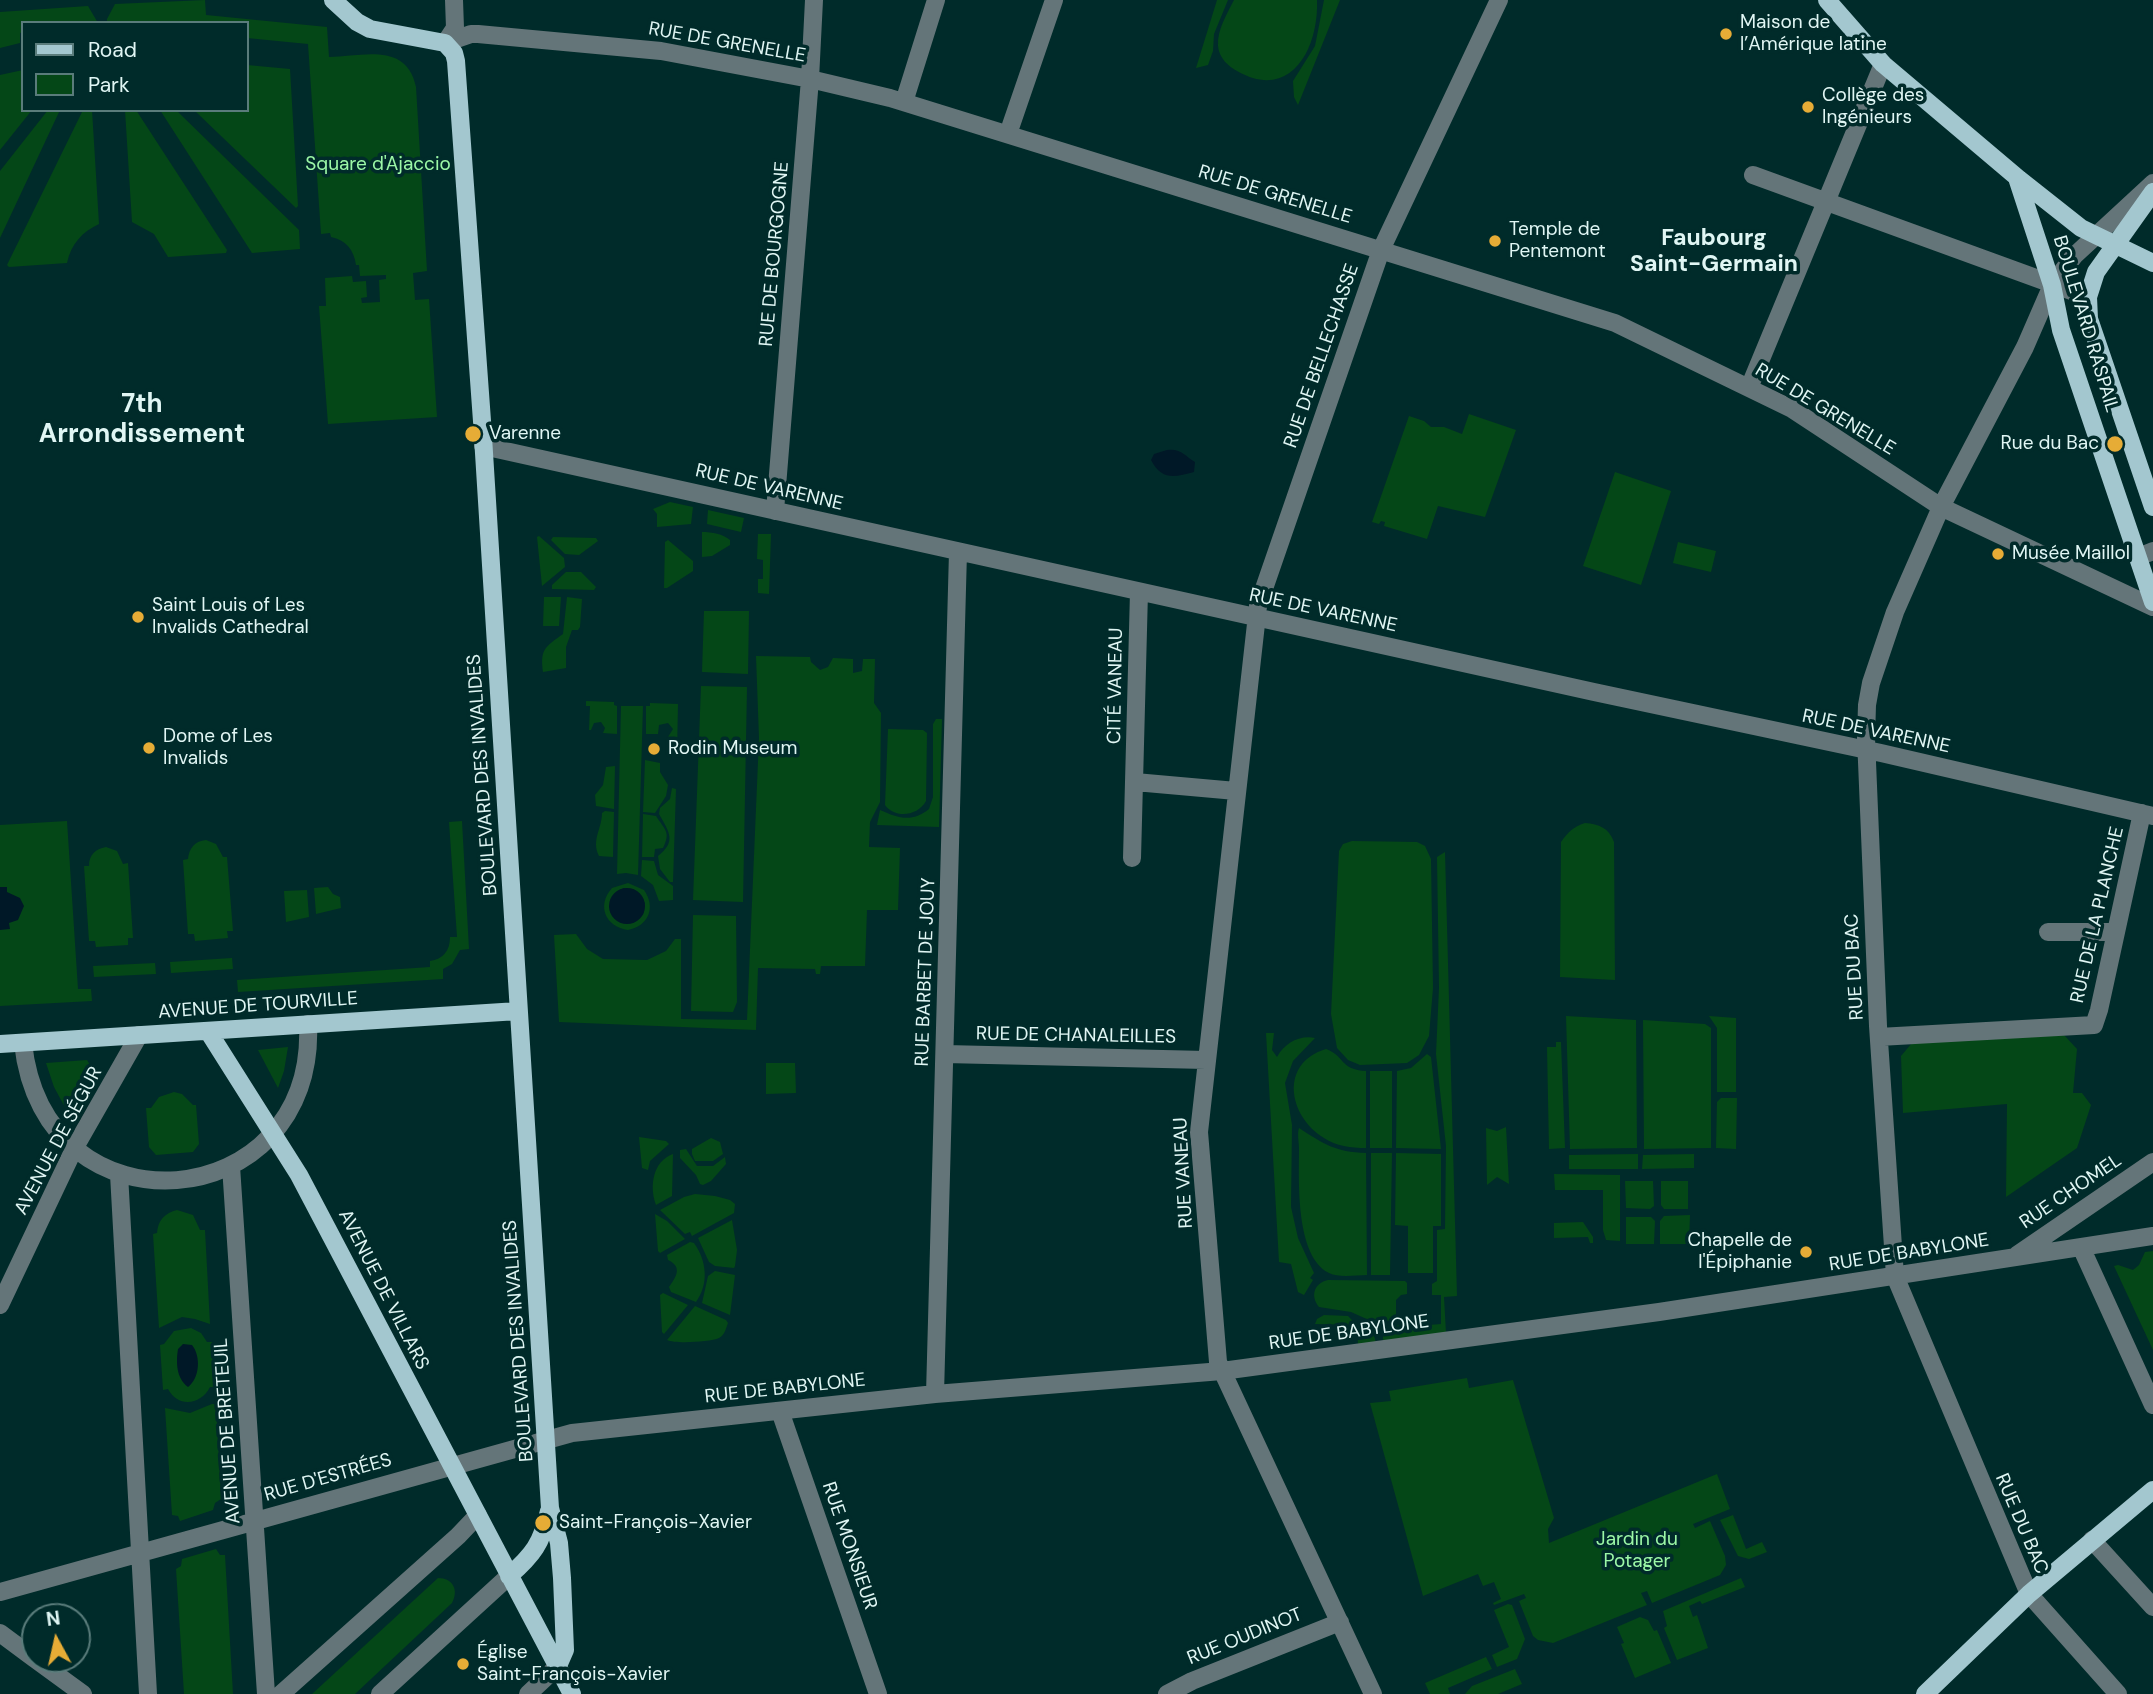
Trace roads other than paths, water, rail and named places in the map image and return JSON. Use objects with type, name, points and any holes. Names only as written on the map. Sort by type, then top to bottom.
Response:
[{"type":"main road","points":[[1828,0],[1883,64],[2017,178],[2081,228],[2153,263]]},
{"type":"main road","name":"RUE DE GRENELLE","points":[[341,3],[361,25],[370,29],[445,43]]},
{"type":"main road","name":"BOULEVARD DES INVALIDES","points":[[445,43],[454,53],[456,61],[550,1508],[559,1543],[562,1578],[565,1650],[558,1666]]},
{"type":"main road","name":"BOULEVARD RASPAIL","points":[[2017,178],[2052,285],[2061,330],[2146,554],[2153,602]]},
{"type":"main road","points":[[2116,245],[2153,192]]},
{"type":"main road","name":"BOULEVARD RASPAIL","points":[[2116,245],[2096,272],[2088,298],[2089,319],[2153,506]]},
{"type":"main road","name":"AVENUE DE TOURVILLE","points":[[0,1044],[519,1011]]},
{"type":"main road","name":"AVENUE DE VILLARS","points":[[208,1031],[299,1175],[509,1576]]},
{"type":"main road","points":[[1926,1694],[2029,1594],[2153,1490]]},
{"type":"main road","name":"BOULEVARD DES INVALIDES","points":[[509,1576],[528,1559],[537,1546],[545,1530],[550,1508]]},
{"type":"main road","points":[[509,1576],[572,1694]]},
{"type":"street","points":[[445,43],[455,28],[454,0]]},
{"type":"street","name":"RUE DE BOURGOGNE","points":[[775,511],[814,0]]},
{"type":"street","points":[[904,102],[936,0]]},
{"type":"street","points":[[1008,134],[1054,0]]},
{"type":"street","name":"RUE DE BELLECHASSE","points":[[1255,618],[1381,250],[1499,0]]},
{"type":"street","name":"RUE DE GRENELLE","points":[[445,43],[478,34],[661,51],[810,79],[904,102],[1615,323],[1791,410],[1941,507],[2153,607]]},
{"type":"street","points":[[1749,388],[1883,64]]},
{"type":"street","points":[[1753,175],[2088,298]]},
{"type":"street","name":"RUE DU BAC","points":[[2118,1694],[2029,1594],[1895,1276],[1880,1037],[1866,751],[1867,705],[1871,683],[1895,612],[1941,507],[2025,347],[2052,285],[2074,256],[2153,183]]},
{"type":"street","name":"RUE DE VARENNE","points":[[483,446],[2148,815]]},
{"type":"street","name":"RUE BARBET DE JOUY","points":[[935,1394],[958,552]]},
{"type":"street","name":"CITÉ VANEAU","points":[[1132,858],[1139,592]]},
{"type":"street","name":"RUE VANEAU","points":[[1255,618],[1199,1132],[1218,1359],[1373,1694]]},
{"type":"street","points":[[1135,782],[1236,791]]},
{"type":"street","name":"RUE DE LA PLANCHE","points":[[1880,1037],[2094,1024],[2148,815]]},
{"type":"street","points":[[2048,932],[2116,932]]},
{"type":"street","points":[[23,1043],[26,1065],[38,1103],[57,1132],[74,1149],[96,1164],[119,1174],[146,1180],[175,1181],[204,1177],[231,1166],[253,1152],[272,1133],[288,1113],[303,1077],[308,1051],[308,1024]]},
{"type":"street","name":"AVENUE DE SÉGUR","points":[[0,1305],[74,1149],[139,1035]]},
{"type":"street","name":"RUE DE CHANALEILLES","points":[[945,1055],[1206,1060]]},
{"type":"street","name":"RUE CHOMEL","points":[[2012,1258],[2153,1162]]},
{"type":"street","name":"AVENUE DE BRETEUIL","points":[[231,1166],[266,1694]]},
{"type":"street","points":[[119,1174],[148,1694]]},
{"type":"street","name":"RUE DE BABYLONE","points":[[546,1439],[572,1433],[935,1394],[1222,1371],[1659,1312],[2153,1236]]},
{"type":"street","points":[[2081,1247],[2153,1405]]},
{"type":"street","name":"RUE MONSIEUR","points":[[780,1411],[878,1694]]},
{"type":"street","name":"RUE D'ESTRÉES","points":[[0,1592],[546,1439]]},
{"type":"street","points":[[281,1694],[478,1516]]},
{"type":"street","points":[[2092,1540],[2153,1607]]},
{"type":"street","points":[[380,1694],[509,1576]]},
{"type":"street","name":"RUE OUDINOT","points":[[1167,1694],[1195,1687],[1340,1622]]},
{"type":"street","points":[[0,1633],[21,1649]]},
{"type":"street","points":[[528,1694],[558,1666]]},
{"type":"street","points":[[54,1673],[82,1694]]},
{"type":"water","points":[[1167,450],[1179,451],[1195,462],[1194,472],[1170,476],[1155,467],[1151,460],[1154,454]]},
{"type":"water","points":[[0,887],[7,887],[7,892],[20,898],[24,906],[18,920],[9,923],[10,929],[0,930]]},
{"type":"water","points":[[627,888],[640,893],[645,906],[640,919],[627,924],[614,919],[609,906],[614,893]]},
{"type":"water","points":[[183,1344],[192,1345],[198,1361],[197,1373],[188,1387],[181,1379],[177,1364],[178,1349]]},
{"type":"place","name":"Maison de l’Amérique latine","points":[[1726,34]]},
{"type":"place","name":"Collège des Ingénieurs","points":[[1808,107]]},
{"type":"place","name":"Temple de Pentemont","points":[[1495,241]]},
{"type":"place","name":"Varenne","points":[[473,434]]},
{"type":"place","name":"Rue du Bac","points":[[2115,444]]},
{"type":"place","name":"Musée Maillol","points":[[1998,554]]},
{"type":"place","name":"Saint Louis of Les Invalids Cathedral","points":[[138,617]]},
{"type":"place","name":"Dome of Les Invalids","points":[[149,748]]},
{"type":"place","name":"Rodin Museum","points":[[654,749]]},
{"type":"place","name":"Chapelle de l'Épiphanie","points":[[1806,1252]]},
{"type":"place","name":"Saint-François-Xavier","points":[[543,1523]]},
{"type":"place","name":"Église Saint-François-Xavier","points":[[463,1664]]},
{"type":"district","name":"Faubourg Saint-Germain","points":[[1714,252]]},
{"type":"district","name":"7th Arrondissement","points":[[142,420]]},
{"type":"park label","name":"Square d'Ajaccio","points":[[378,165]]},
{"type":"park label","name":"Jardin du Potager","points":[[1637,1551]]}]
